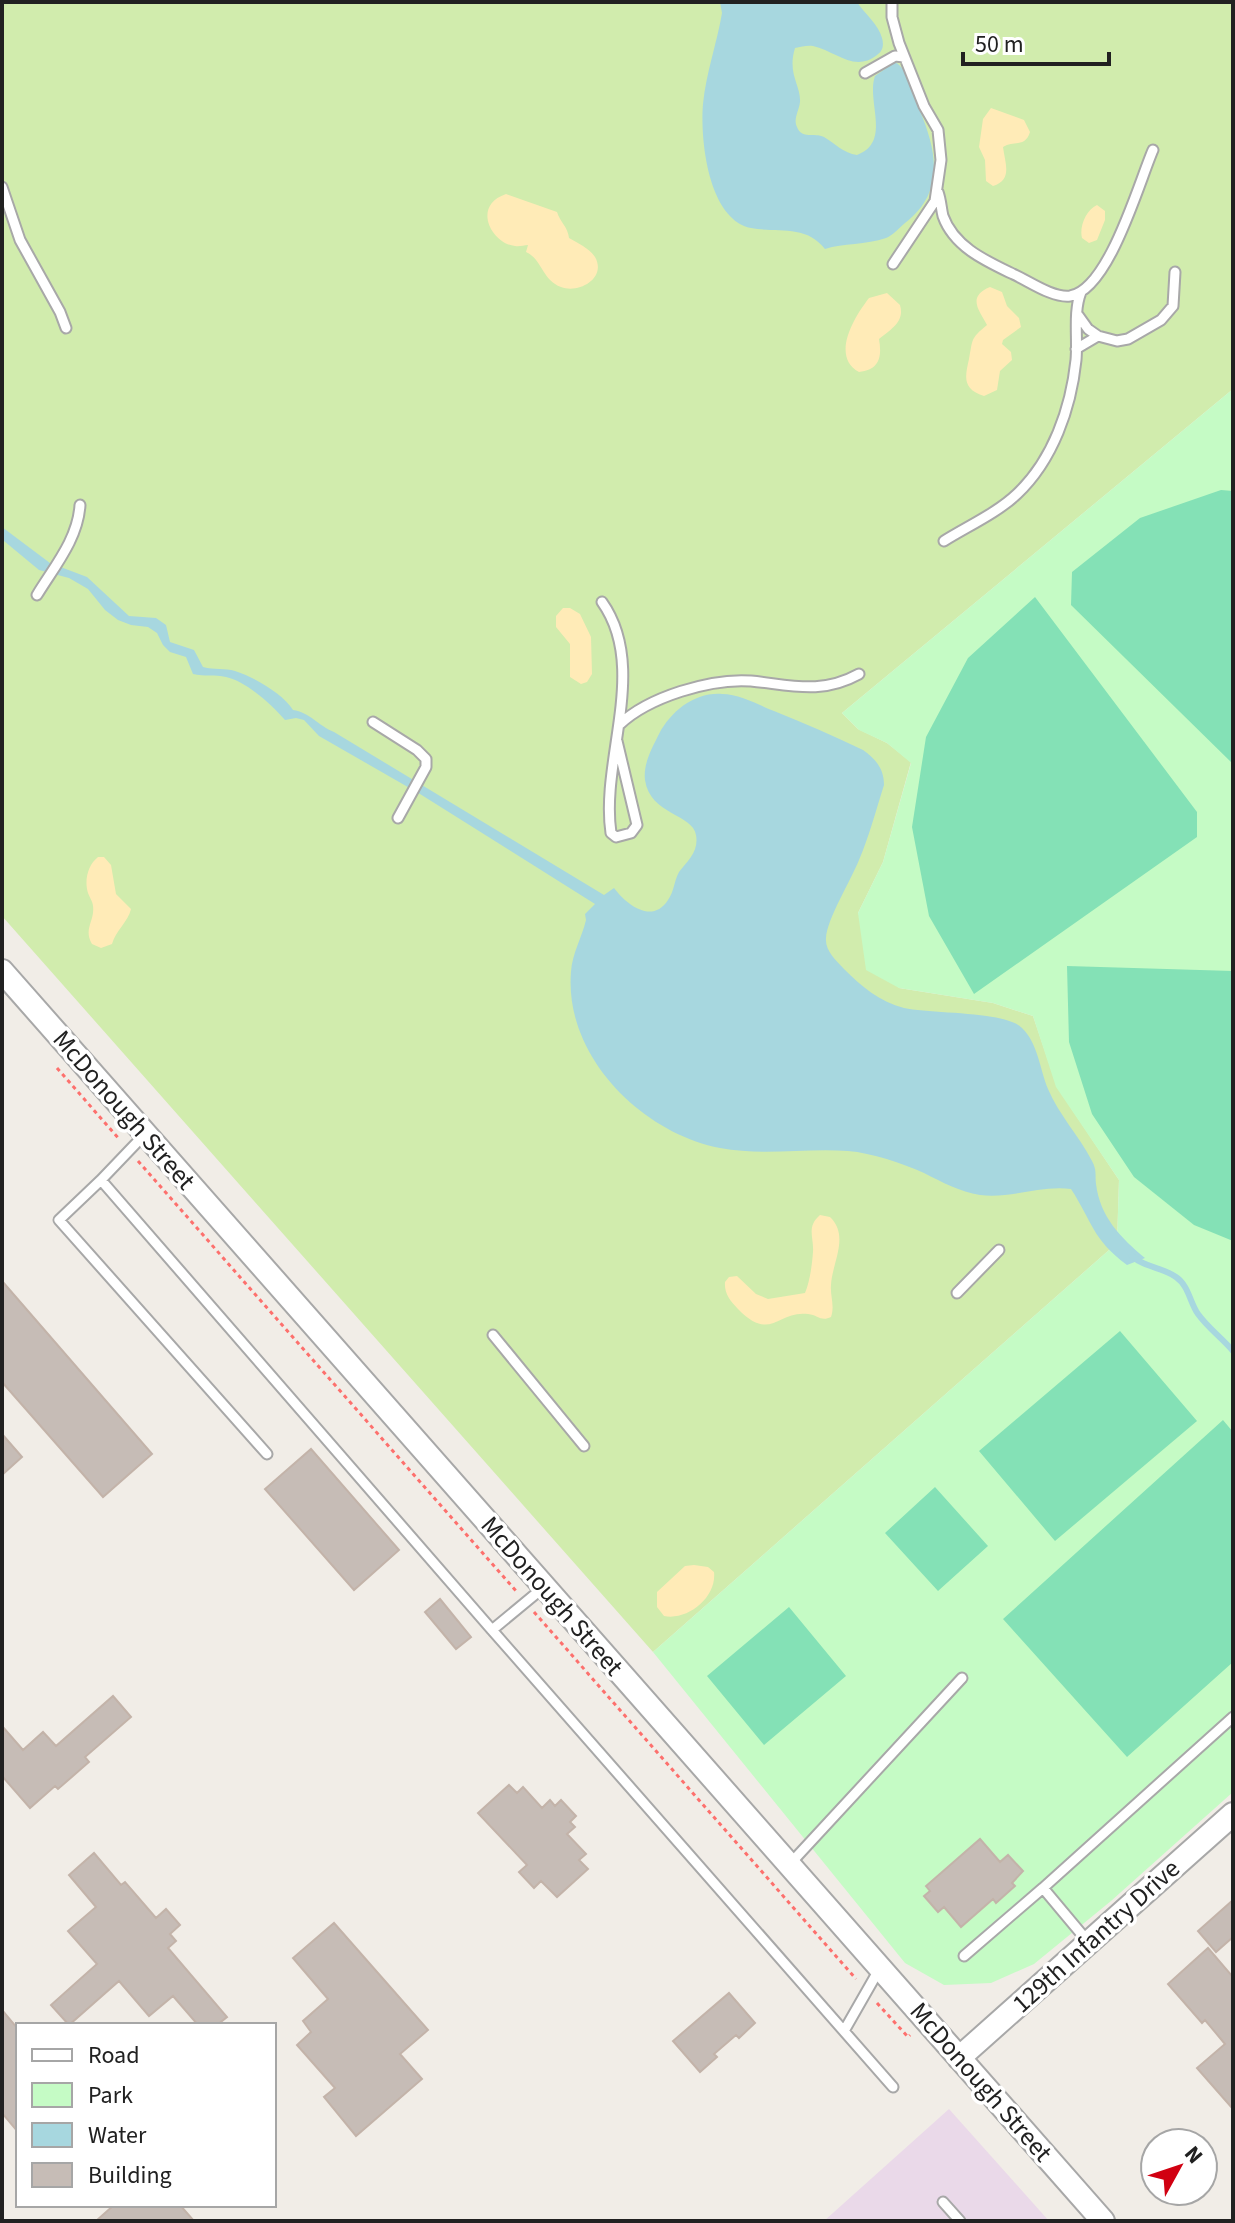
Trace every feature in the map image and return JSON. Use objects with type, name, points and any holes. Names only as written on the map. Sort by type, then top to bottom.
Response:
[{"type":"street","name":"McDonough Street","points":[[2,971],[1103,2221]]},
{"type":"street","name":"129th Infantry Drive","points":[[959,2058],[1233,1814]]},
{"type":"lane","points":[[892,2],[894,26],[904,57],[924,106],[938,130],[941,160],[935,201],[893,264]]},
{"type":"lane","points":[[865,73],[895,56],[904,57]]},
{"type":"lane","points":[[1061,296],[1081,292],[1091,283],[1111,253],[1153,150]]},
{"type":"lane","points":[[2,187],[20,240],[66,328]]},
{"type":"lane","points":[[938,192],[944,218],[965,247],[1061,296],[1077,317],[1098,336],[1117,341],[1128,339],[1161,320],[1173,306],[1175,272]]},
{"type":"lane","points":[[944,541],[1017,494],[1044,461],[1058,434],[1069,398],[1081,292]]},
{"type":"lane","points":[[1076,349],[1098,336]]},
{"type":"lane","points":[[37,595],[78,525],[80,505]]},
{"type":"lane","points":[[602,602],[614,625],[621,651],[619,725],[607,805],[611,833],[616,837],[631,833],[637,825],[617,741]]},
{"type":"lane","points":[[619,725],[637,711],[691,689],[729,681],[801,688],[826,686],[859,674]]},
{"type":"lane","points":[[373,722],[423,755],[427,763],[398,818]]},
{"type":"lane","points":[[145,1134],[59,1220],[267,1454]]},
{"type":"lane","points":[[101,1180],[893,2087]]},
{"type":"lane","points":[[957,1293],[999,1250]]},
{"type":"lane","points":[[493,1335],[584,1446]]},
{"type":"lane","points":[[492,1630],[544,1587]]},
{"type":"lane","points":[[789,1865],[962,1678]]},
{"type":"lane","points":[[964,1956],[1233,1717]]},
{"type":"lane","points":[[1043,1888],[1089,1943]]},
{"type":"lane","points":[[844,2031],[880,1968]]},
{"type":"lane","points":[[943,2202],[960,2221]]},
{"type":"path","points":[[51,1061],[908,2037],[927,2022]]},
{"type":"shaded area","points":[[949,2109],[1049,2221],[824,2221]]},
{"type":"green space","points":[[2,2],[1233,2],[1233,389],[842,713],[858,729],[887,743],[911,762],[883,862],[858,913],[899,988],[993,1003],[1033,1016],[1057,1087],[1119,1180],[1117,1243],[653,1652],[2,916]]},
{"type":"green space","points":[[1233,389],[1233,1792],[1111,1901],[1034,1964],[991,1983],[944,1985],[905,1963],[653,1652],[1117,1243],[1119,1180],[1056,1087],[1033,1016],[993,1003],[899,988],[866,970],[858,913],[883,862],[911,763],[887,743],[859,730],[842,713]]},
{"type":"green space","points":[[1221,490],[1233,491],[1233,764],[1071,605],[1072,572],[1140,518]]},
{"type":"green space","points":[[1035,597],[1197,812],[1197,837],[974,994],[929,916],[912,827],[926,737],[968,658]]},
{"type":"green space","points":[[1067,966],[1233,971],[1233,1241],[1194,1225],[1134,1177],[1092,1114],[1069,1042]]},
{"type":"green space","points":[[1120,1331],[1197,1421],[1055,1541],[979,1451]]},
{"type":"green space","points":[[1223,1420],[1233,1432],[1233,1662],[1127,1757],[1003,1619]]},
{"type":"green space","points":[[935,1487],[988,1546],[938,1591],[885,1533]]},
{"type":"green space","points":[[789,1607],[846,1676],[764,1745],[707,1676]]},
{"type":"sand","points":[[991,108],[1024,120],[1030,132],[1022,142],[1003,147],[1005,175],[993,186],[986,181],[985,160],[979,147],[983,119]]},
{"type":"sand","points":[[506,194],[557,212],[569,238],[595,257],[598,265],[594,278],[576,288],[561,287],[550,280],[536,259],[526,252],[528,245],[515,246],[499,239],[487,215],[495,200]]},
{"type":"sand","points":[[1097,205],[1105,211],[1105,220],[1097,240],[1089,243],[1082,238],[1083,224]]},
{"type":"sand","points":[[990,287],[1002,292],[1007,306],[1019,318],[1021,327],[1003,340],[1002,344],[1011,352],[1012,360],[1000,371],[997,390],[984,396],[972,390],[966,377],[973,340],[987,325],[977,304],[978,295]]},
{"type":"sand","points":[[887,293],[900,305],[901,316],[896,325],[879,339],[880,356],[875,365],[859,372],[846,356],[848,336],[869,298]]},
{"type":"sand","points":[[563,608],[580,614],[591,637],[592,674],[587,682],[581,684],[570,677],[570,644],[556,627],[556,616]]},
{"type":"sand","points":[[98,857],[104,857],[111,865],[116,894],[131,909],[112,944],[101,948],[92,944],[90,939],[93,906],[86,883],[89,868]]},
{"type":"sand","points":[[820,1215],[830,1217],[839,1233],[831,1285],[831,1317],[825,1319],[797,1314],[766,1324],[749,1319],[730,1300],[725,1282],[729,1277],[737,1276],[756,1294],[768,1299],[805,1293],[812,1262],[812,1228]]},
{"type":"sand","points":[[685,1566],[708,1567],[714,1572],[711,1590],[691,1611],[673,1617],[664,1616],[657,1607],[657,1592]]},
{"type":"water","points":[[720,2],[857,2],[875,24],[883,45],[882,50],[869,60],[845,59],[813,46],[795,48],[793,72],[800,96],[796,121],[799,131],[805,135],[824,137],[857,155],[867,149],[876,131],[875,76],[895,62],[900,66],[926,126],[934,171],[927,198],[918,211],[891,236],[825,249],[817,241],[800,233],[751,228],[736,222],[725,210],[710,176],[702,119],[722,13]]},
{"type":"water","points":[[2,527],[50,563],[87,577],[129,616],[156,618],[166,625],[170,642],[194,650],[203,667],[235,671],[259,682],[275,692],[293,710],[309,716],[604,895],[614,888],[632,905],[647,911],[662,907],[668,900],[679,872],[696,846],[693,828],[655,800],[645,780],[647,762],[659,734],[670,718],[685,705],[712,694],[735,696],[863,750],[878,765],[884,785],[863,851],[827,930],[829,951],[864,987],[895,1005],[1001,1019],[1022,1028],[1035,1049],[1053,1099],[1094,1164],[1098,1196],[1107,1217],[1145,1258],[1127,1265],[1115,1256],[1099,1238],[1071,1189],[980,1195],[867,1154],[832,1150],[768,1152],[720,1148],[691,1140],[663,1126],[637,1108],[614,1086],[595,1061],[580,1033],[572,1003],[571,972],[585,914],[595,904],[420,794],[319,736],[304,720],[285,720],[242,683],[222,676],[193,674],[186,657],[170,652],[157,633],[148,627],[118,620],[88,589],[69,578],[39,570],[4,541]]},
{"type":"building","points":[[2,1281],[152,1454],[103,1497],[2,1382]]},
{"type":"building","points":[[2,1434],[22,1457],[2,1475]]},
{"type":"building","points":[[311,1449],[399,1550],[354,1590],[265,1489]]},
{"type":"building","points":[[440,1599],[471,1637],[456,1649],[425,1612]]},
{"type":"building","points":[[113,1696],[131,1717],[85,1757],[89,1762],[30,1808],[2,1776],[2,1726],[23,1750],[43,1732],[56,1746]]},
{"type":"building","points":[[509,1785],[517,1793],[523,1787],[542,1808],[550,1800],[555,1806],[561,1800],[576,1816],[570,1822],[575,1827],[567,1834],[586,1854],[579,1860],[588,1869],[557,1897],[541,1881],[534,1888],[519,1872],[527,1865],[478,1813]]},
{"type":"building","points":[[980,1839],[1000,1862],[1008,1855],[1023,1871],[1012,1883],[1015,1886],[996,1903],[993,1899],[961,1927],[944,1907],[938,1912],[924,1896],[930,1891],[926,1886]]},
{"type":"building","points":[[94,1853],[121,1885],[125,1882],[156,1918],[166,1909],[180,1925],[170,1934],[176,1941],[168,1948],[227,2017],[220,2023],[196,2023],[173,1996],[149,2016],[119,1981],[71,2023],[67,2023],[51,2005],[97,1964],[68,1931],[96,1907],[69,1875]]},
{"type":"building","points":[[1233,1900],[1233,1937],[1216,1952],[1198,1931]]},
{"type":"building","points":[[334,1923],[428,2030],[400,2054],[422,2079],[356,2136],[324,2097],[335,2088],[297,2045],[311,2032],[303,2021],[328,1999],[293,1958]]},
{"type":"building","points":[[1208,1948],[1233,1977],[1233,2109],[1197,2068],[1225,2044],[1168,1984]]},
{"type":"building","points":[[729,1993],[755,2023],[714,2054],[717,2057],[700,2072],[673,2041]]},
{"type":"building","points":[[2,2010],[16,2027],[16,2130],[2,2113]]},
{"type":"building","points":[[112,2207],[182,2207],[194,2221],[96,2221]]},
{"type":"waterway","points":[[1132,1256],[1180,1281],[1198,1314],[1233,1351]]}]
